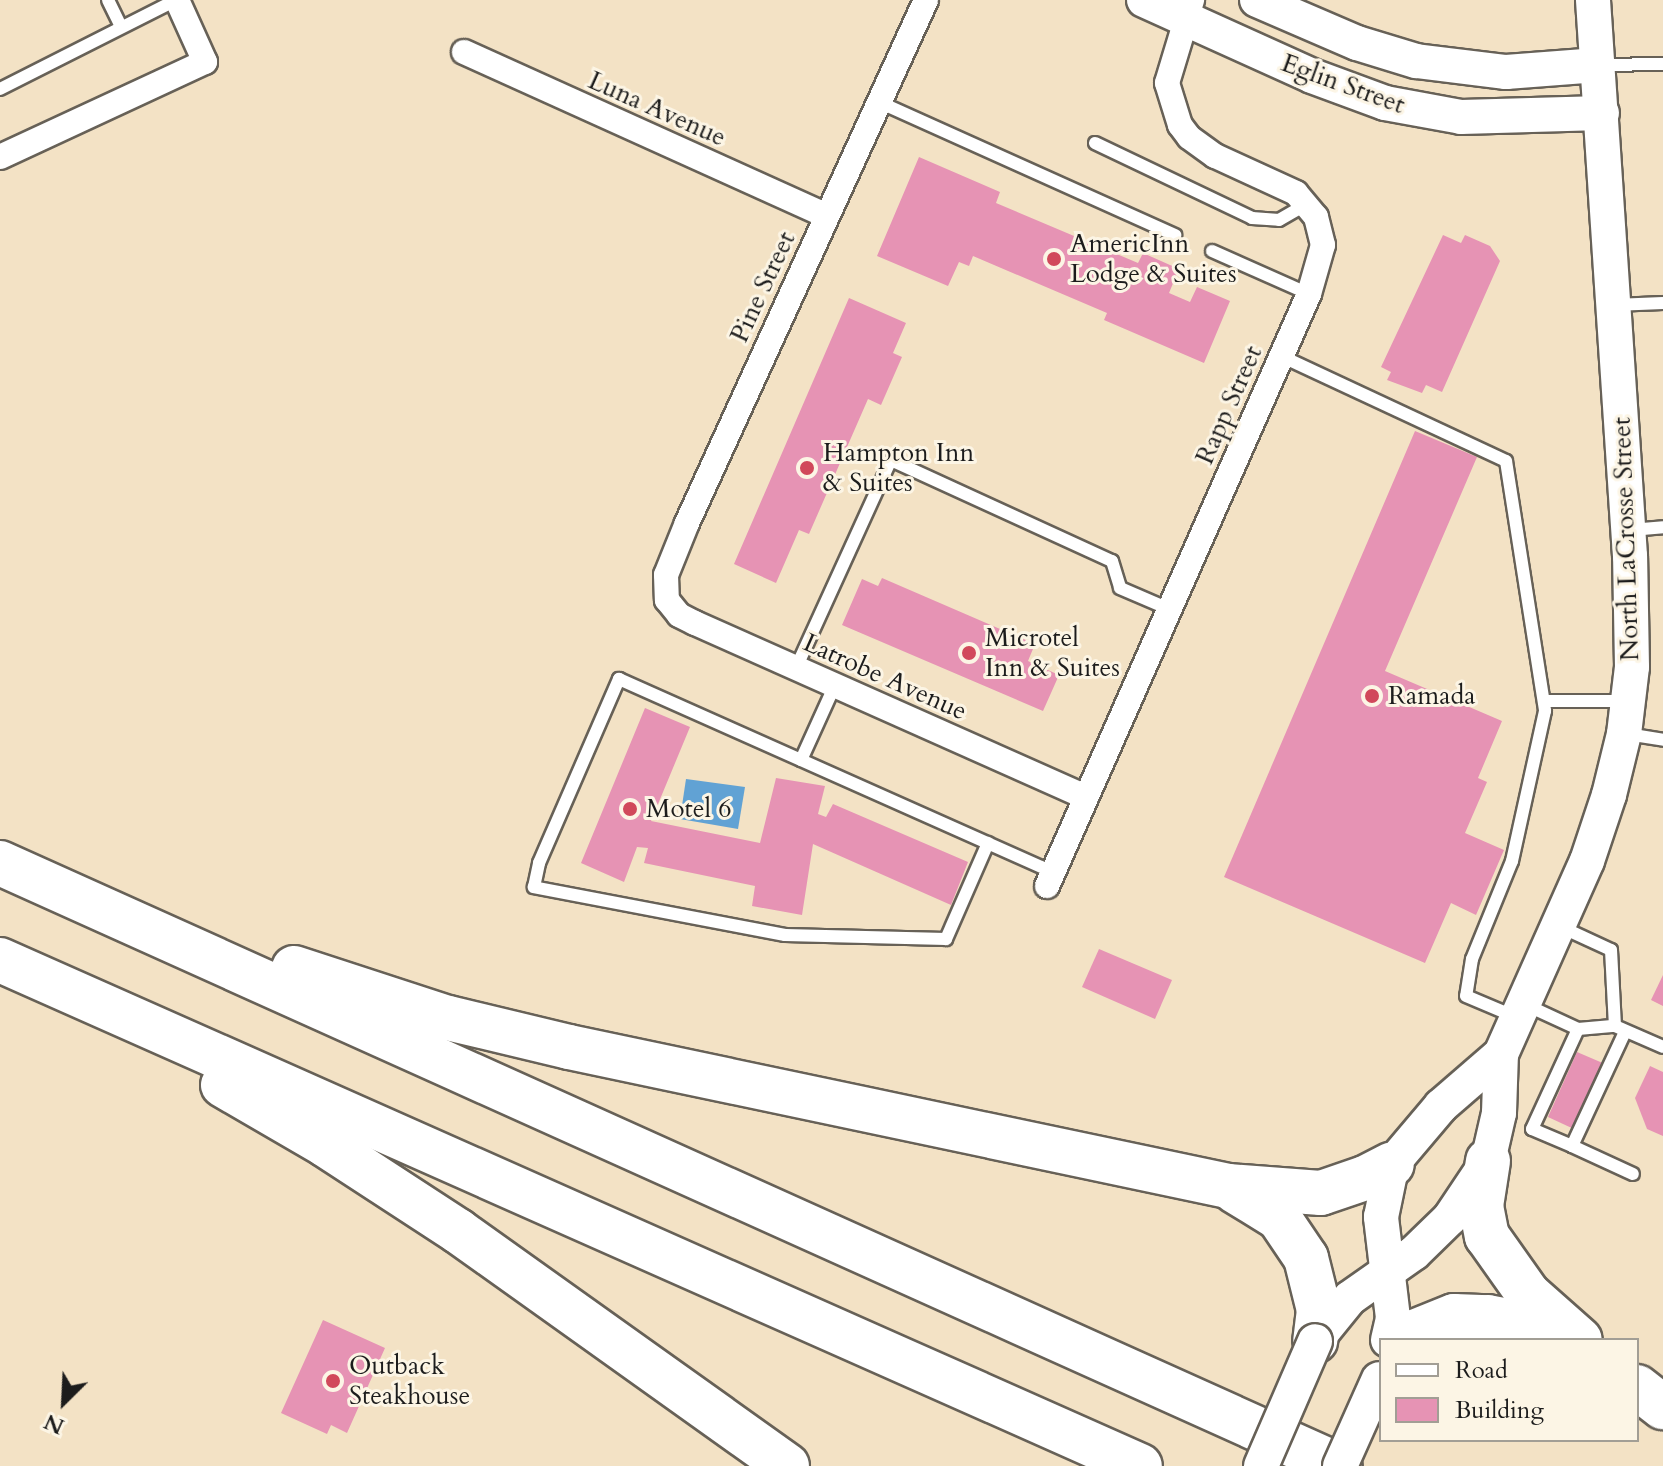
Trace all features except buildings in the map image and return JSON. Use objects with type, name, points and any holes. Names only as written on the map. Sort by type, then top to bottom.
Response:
[{"type":"highway","points":[[0,856],[252,953],[448,1018],[584,1051],[1228,1186],[1284,1193],[1321,1193],[1365,1178],[1392,1164]]},
{"type":"highway","points":[[0,863],[1340,1466]]},
{"type":"highway","points":[[0,962],[265,1108],[338,1153],[458,1231],[787,1466]]},
{"type":"highway","points":[[0,962],[1140,1466]]},
{"type":"highway","points":[[1488,1161],[1481,1206],[1487,1236],[1528,1294],[1578,1338]]},
{"type":"highway","points":[[1228,1186],[1279,1218],[1306,1258],[1319,1310],[1315,1341]]},
{"type":"highway","points":[[1412,1338],[1417,1331],[1454,1316],[1488,1317],[1524,1324],[1553,1338]]},
{"type":"highway","points":[[1639,1389],[1663,1407]]},
{"type":"main road","name":"Eglin Street","points":[[1144,0],[1188,9],[1349,91],[1421,112],[1494,118],[1602,113]]},
{"type":"main road","name":"Eglin Street","points":[[1257,0],[1357,43],[1416,61],[1506,72],[1598,65]]},
{"type":"main road","name":"North LaCrosse Street","points":[[1261,1466],[1315,1341],[1350,1298],[1414,1253],[1450,1218],[1488,1161],[1499,1113],[1501,1054],[1600,826],[1626,718],[1632,630],[1628,530],[1593,0]]},
{"type":"main road","name":"North LaCrosse Street","points":[[1388,1338],[1393,1318],[1381,1217],[1392,1164],[1441,1106],[1501,1054]]},
{"type":"main road","name":"North LaCrosse Street","points":[[1340,1466],[1379,1373]]},
{"type":"street","points":[[0,157],[205,62],[176,0]]},
{"type":"street","name":"Pine Street","points":[[667,600],[665,586],[671,560],[926,0]]},
{"type":"street","points":[[1188,9],[1167,83],[1180,125],[1189,137],[1215,156],[1283,186],[1307,204]]},
{"type":"street","name":"Luna Avenue","points":[[464,52],[827,216]]},
{"type":"street","name":"Rapp Street","points":[[1050,879],[1309,294],[1323,245],[1319,224],[1307,204]]},
{"type":"street","name":"Latrobe Avenue","points":[[667,600],[679,615],[695,623],[1086,797]]},
{"type":"lane","points":[[108,0],[121,27]]},
{"type":"lane","points":[[0,89],[176,0]]},
{"type":"lane","points":[[1598,65],[1663,64]]},
{"type":"lane","points":[[879,102],[1175,235]]},
{"type":"lane","points":[[1095,143],[1252,218],[1279,220],[1307,204]]},
{"type":"lane","points":[[1212,251],[1309,294]]},
{"type":"lane","points":[[1613,305],[1663,303]]},
{"type":"lane","points":[[1281,356],[1506,461],[1545,711],[1512,861],[1472,959],[1466,996],[1578,1029],[1620,1029],[1663,1047]]},
{"type":"lane","points":[[796,668],[891,460],[1112,561],[1120,588],[1169,609]]},
{"type":"lane","points":[[1628,530],[1663,527]]},
{"type":"lane","points":[[988,843],[946,939],[785,935],[534,887],[539,863],[619,679],[988,843],[1050,879]]},
{"type":"lane","points":[[801,760],[835,685]]},
{"type":"lane","points":[[1544,701],[1626,718],[1663,740]]},
{"type":"lane","points":[[1559,926],[1611,950],[1620,1029],[1572,1146]]},
{"type":"lane","points":[[1578,1029],[1532,1129],[1633,1174]]},
{"type":"water","points":[[686,779],[745,787],[738,829],[680,819]]},
{"type":"place","name":"AmericInn Lodge & Suites","points":[[1054,259]]},
{"type":"place","name":"Hampton Inn & Suites","points":[[807,468]]},
{"type":"place","name":"Microtel Inn & Suites","points":[[969,653]]},
{"type":"place","name":"Ramada","points":[[1372,696]]},
{"type":"place","name":"Motel 6","points":[[630,809]]},
{"type":"place","name":"Outback Steakhouse","points":[[333,1381]]}]
